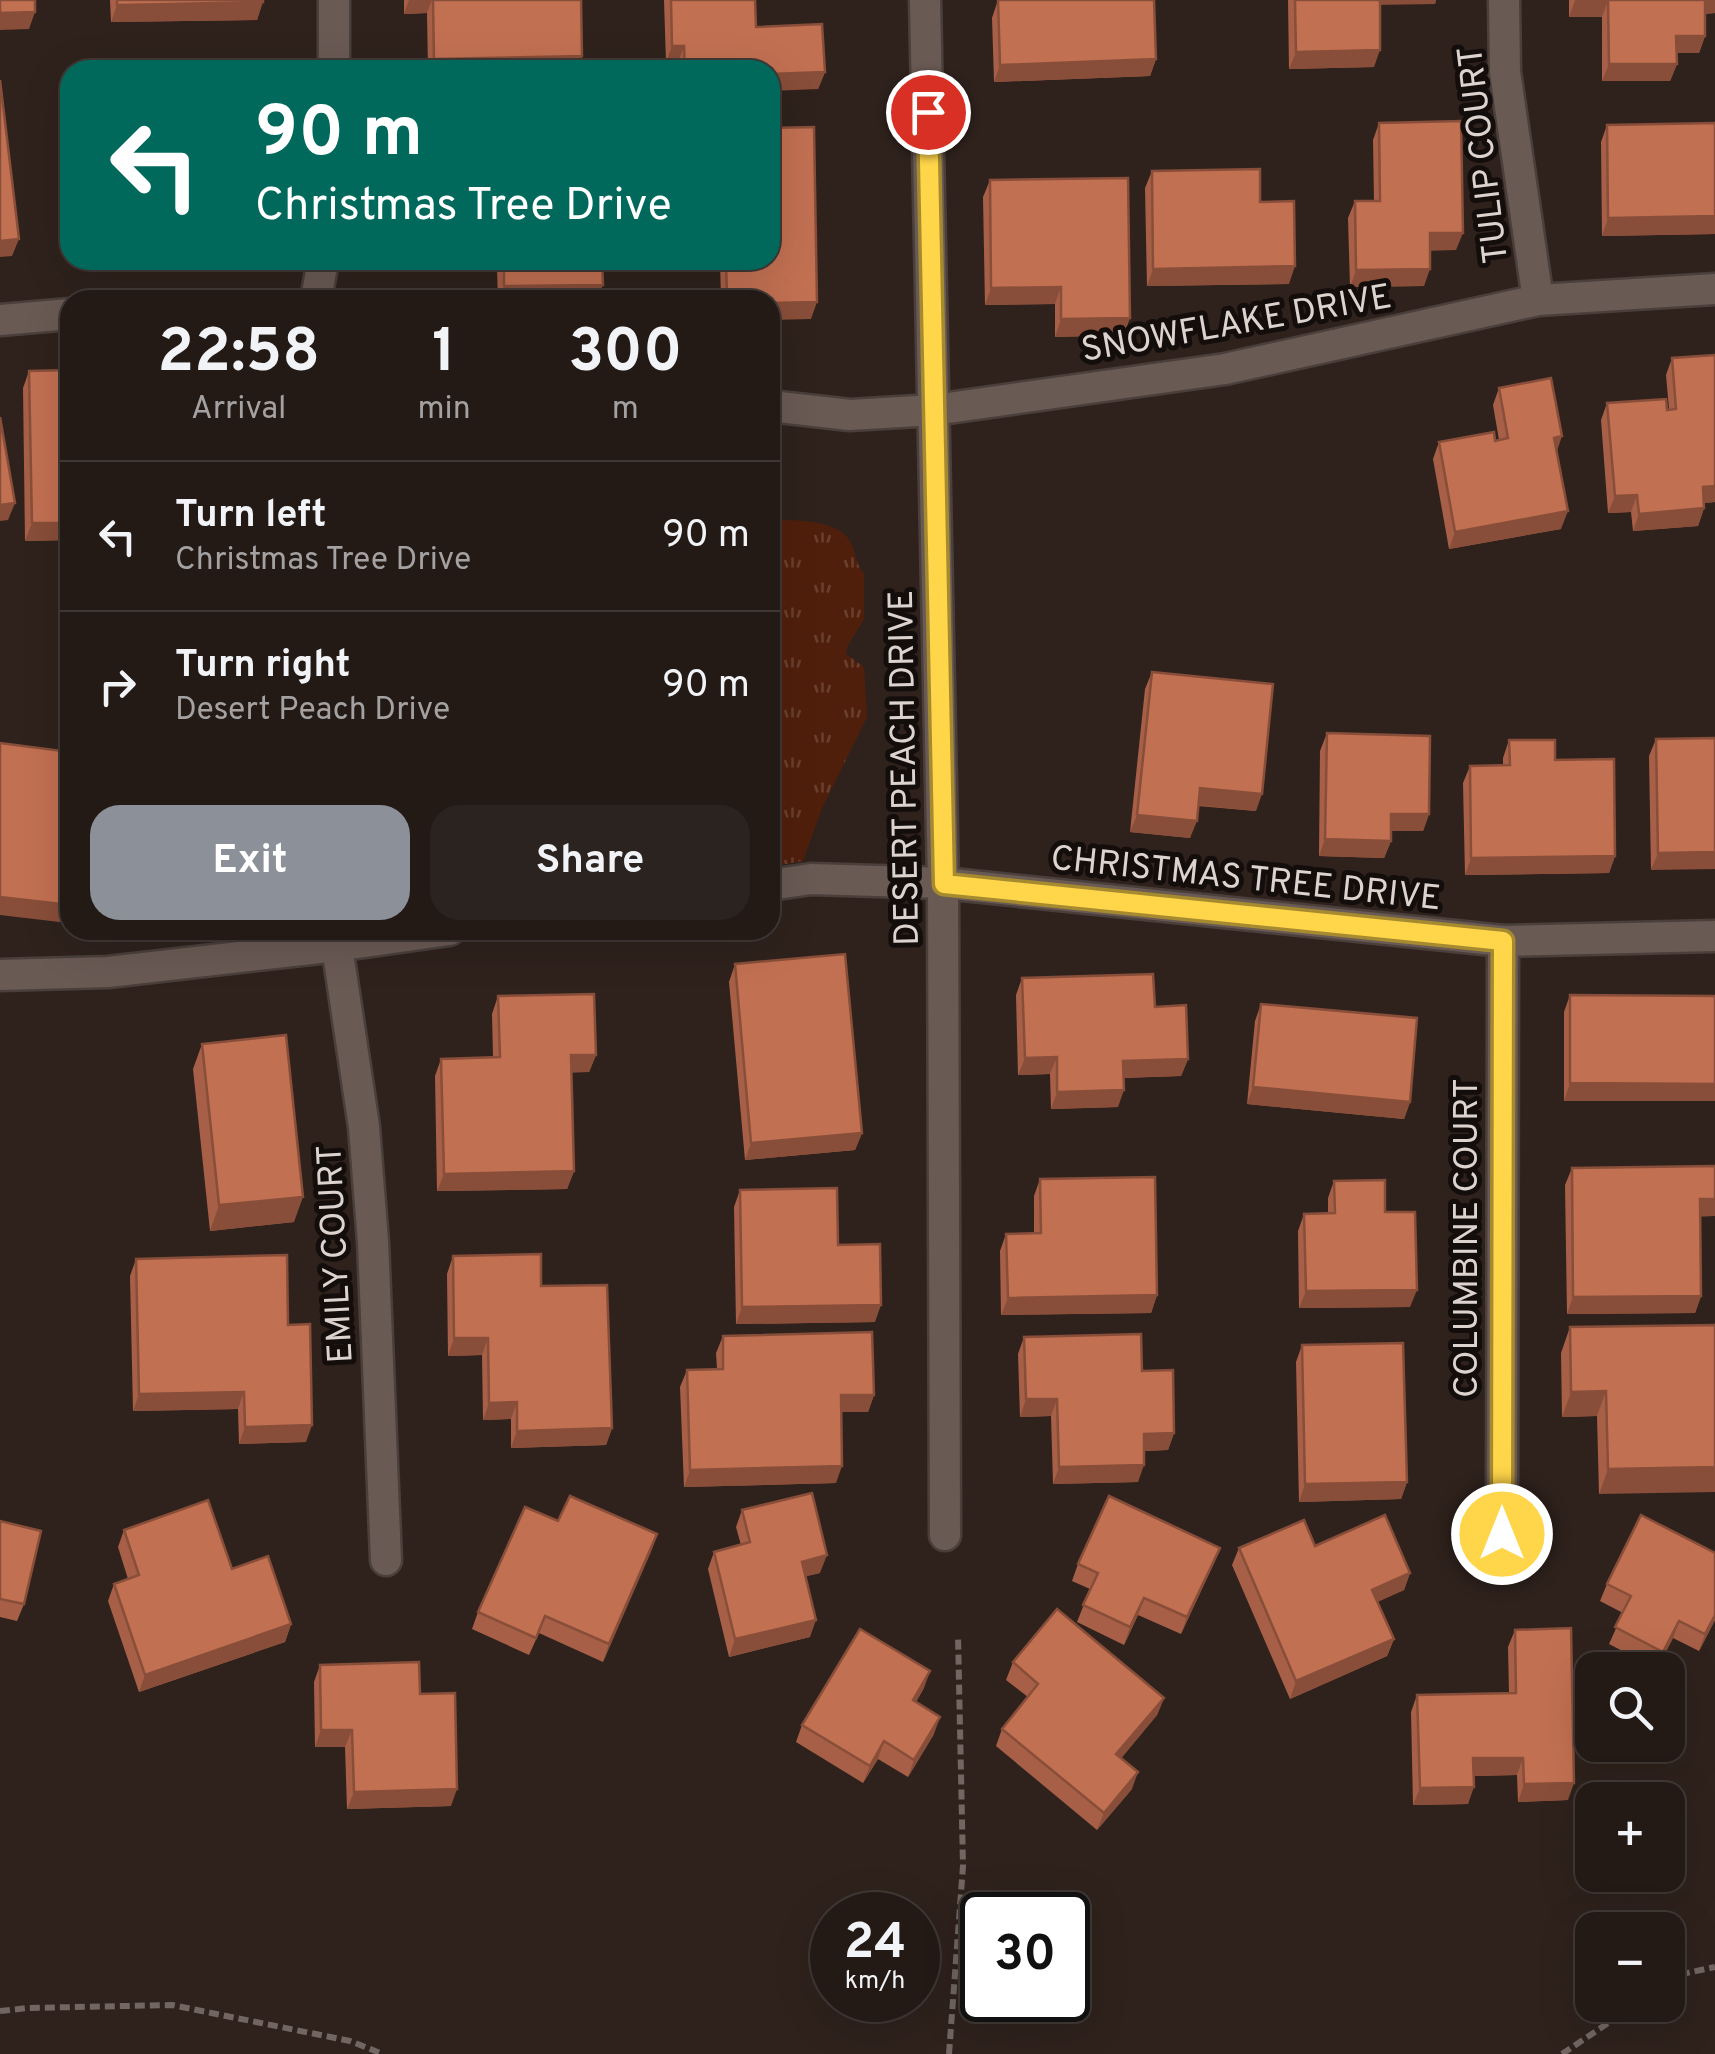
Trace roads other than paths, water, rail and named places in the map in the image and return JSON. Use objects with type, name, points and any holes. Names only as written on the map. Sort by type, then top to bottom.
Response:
[{"type":"street","points":[[334,0],[334,60]]},
{"type":"street","name":"DESERT PEACH DRIVE","points":[[926,0],[944,884],[944,1535]]},
{"type":"street","name":"TULIP COURT","points":[[1504,0],[1505,72],[1538,300]]},
{"type":"street","name":"SNOWFLAKE DRIVE","points":[[780,407],[850,415],[934,410],[1224,369],[1538,300],[1715,289]]},
{"type":"street","points":[[0,320],[60,315]]},
{"type":"street","name":"CHRISTMAS TREE DRIVE","points":[[780,884],[811,880],[944,884],[1503,941],[1715,936]]},
{"type":"street","points":[[0,975],[108,972],[378,940]]},
{"type":"street","name":"COLUMBINE COURT","points":[[1502,1534],[1503,941]]},
{"type":"street","name":"EMILY COURT","points":[[336,946],[364,1127],[373,1242],[386,1560]]}]
